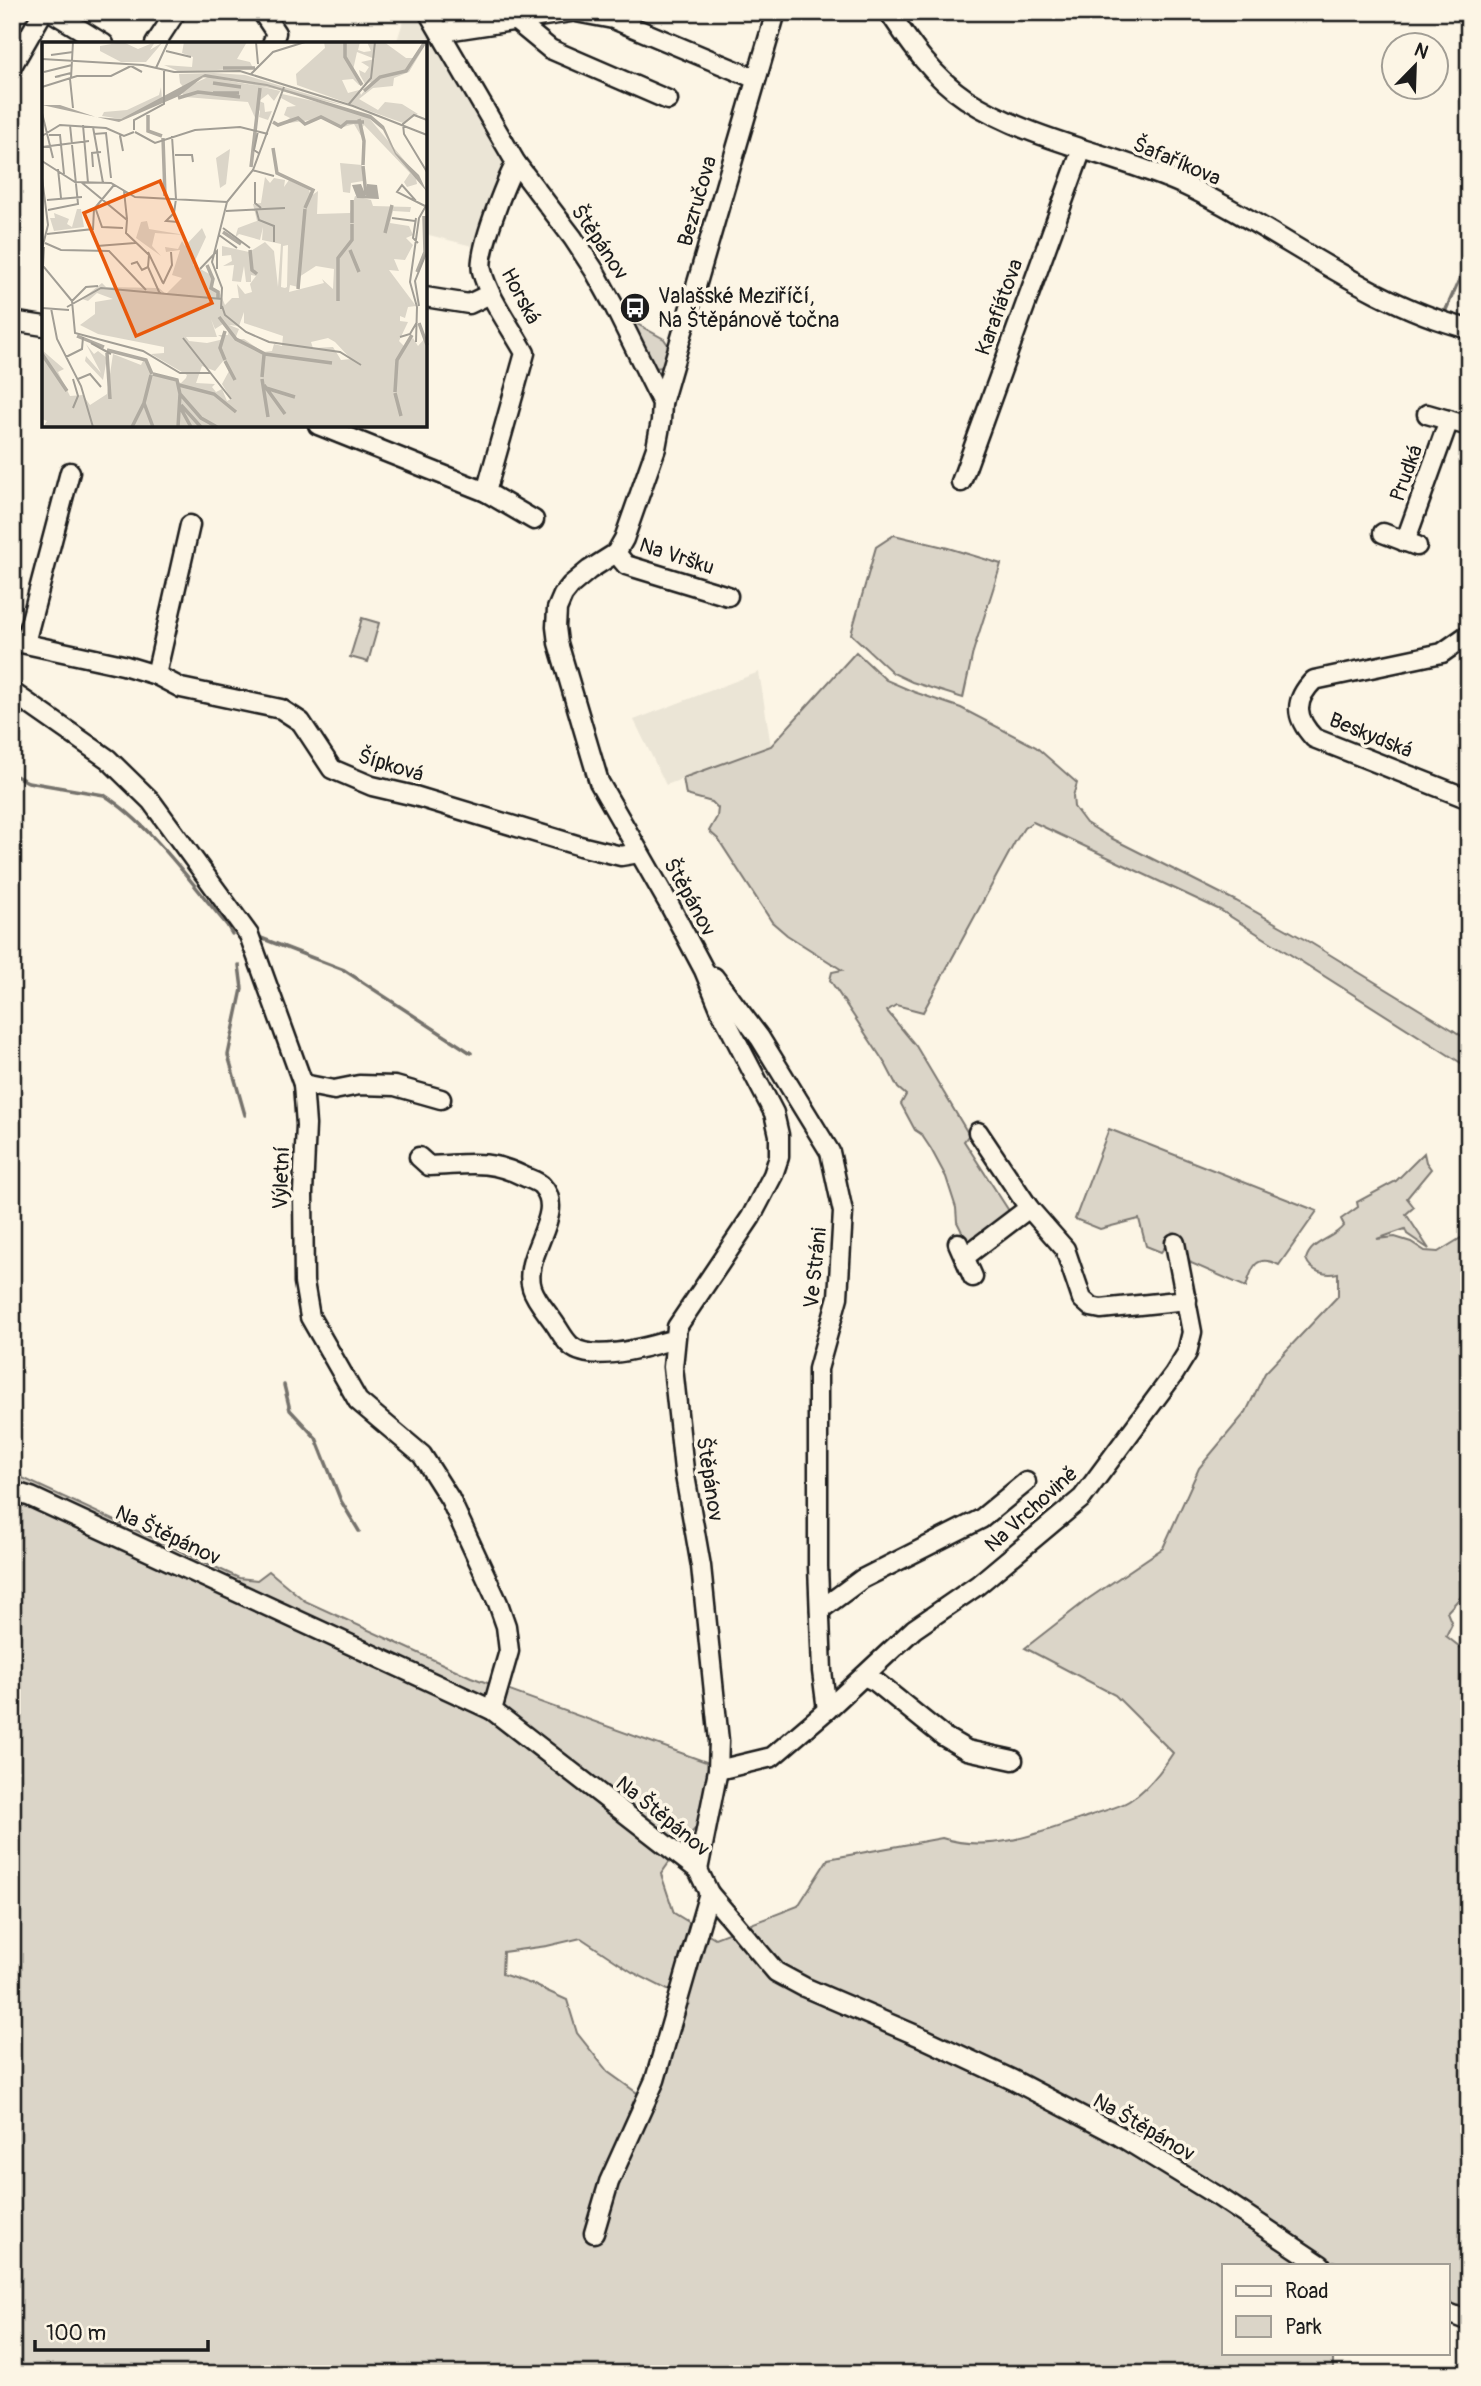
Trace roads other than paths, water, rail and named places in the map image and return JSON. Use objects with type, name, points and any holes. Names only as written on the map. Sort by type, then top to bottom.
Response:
[{"type":"street","points":[[12,66],[43,12]]},
{"type":"street","points":[[52,12],[101,42]]},
{"type":"street","points":[[156,42],[176,12]]},
{"type":"street","points":[[262,12],[278,40]]},
{"type":"street","name":"Štěpánov","points":[[428,12],[516,163],[594,270],[662,403]]},
{"type":"street","points":[[440,32],[574,12],[613,19],[756,79]]},
{"type":"street","name":"Bezručova","points":[[662,403],[776,12]]},
{"type":"street","name":"Šafaříkova","points":[[889,12],[932,71],[965,99],[1021,127],[1157,173],[1186,186],[1242,215],[1364,288],[1436,320],[1469,329]]},
{"type":"street","points":[[516,21],[550,49],[668,100]]},
{"type":"street","name":"Karafiátova","points":[[961,482],[1082,149]]},
{"type":"street","name":"Horská","points":[[486,492],[525,353],[490,294],[480,268],[504,185],[516,163]]},
{"type":"street","points":[[427,297],[469,304],[490,294]]},
{"type":"street","points":[[15,321],[42,326]]},
{"type":"street","points":[[617,553],[656,448],[662,403]]},
{"type":"street","points":[[1427,414],[1469,426]]},
{"type":"street","name":"Prudká","points":[[1383,533],[1411,544],[1449,420]]},
{"type":"street","points":[[322,427],[486,492],[534,520]]},
{"type":"street","points":[[19,642],[70,472]]},
{"type":"street","points":[[156,676],[190,525]]},
{"type":"street","name":"Štěpánov","points":[[617,553],[589,570],[563,595],[557,609],[558,643],[598,782],[704,970],[721,1011],[774,1113],[779,1135],[779,1157],[773,1175],[751,1217],[677,1327],[675,1339],[673,1367],[684,1470],[701,1566],[719,1741],[718,1770],[698,1870]]},
{"type":"street","name":"Na Vršku","points":[[617,553],[626,565],[728,596]]},
{"type":"street","name":"Beskydská","points":[[1469,634],[1441,653],[1314,680],[1304,689],[1299,704],[1299,718],[1314,738],[1469,797]]},
{"type":"street","name":"Šípková","points":[[19,642],[124,665],[181,688],[282,709],[301,722],[332,769],[351,779],[580,846],[621,856],[639,853]]},
{"type":"street","name":"Výletní","points":[[12,692],[108,759],[151,801],[249,935],[303,1084],[306,1125],[303,1193],[304,1282],[310,1317],[358,1401],[422,1455],[450,1499],[482,1568],[506,1626],[509,1651],[492,1710]]},
{"type":"street","name":"Ve Stráni","points":[[704,970],[716,978],[760,1038],[830,1152],[843,1212],[838,1297],[818,1368],[818,1566],[822,1671],[827,1710]]},
{"type":"street","points":[[303,1084],[334,1090],[368,1085],[395,1086],[441,1099]]},
{"type":"street","points":[[990,1139],[1029,1208],[1065,1249],[1083,1298],[1091,1307],[1187,1300]]},
{"type":"street","points":[[419,1157],[429,1166],[489,1164],[542,1185],[549,1198],[551,1210],[533,1256],[531,1286],[569,1345],[588,1353],[607,1353],[675,1339]]},
{"type":"street","points":[[973,1277],[962,1250],[1029,1208]]},
{"type":"street","name":"Na Vrchovině","points":[[718,1770],[772,1757],[914,1629],[978,1586],[1082,1498],[1187,1353],[1192,1332],[1175,1243]]},
{"type":"street","points":[[820,1610],[862,1579],[981,1519],[1026,1482]]},
{"type":"street","name":"Na Štěpánov","points":[[12,1491],[492,1710],[698,1870],[709,1893],[776,1972],[1013,2080],[1118,2135],[1219,2197],[1320,2264]]},
{"type":"street","points":[[864,1676],[876,1682],[943,1736],[967,1750],[1013,1760]]},
{"type":"street","points":[[594,2233],[610,2182],[655,2080],[709,1893]]},
{"type":"street","points":[[1450,2314],[1469,2321]]},
{"type":"waterway","points":[[1445,312],[1469,257]]},
{"type":"waterway","points":[[12,774],[28,782],[104,795],[121,807],[170,856],[232,934]]},
{"type":"waterway","points":[[261,938],[344,970],[471,1053]]},
{"type":"waterway","points":[[239,965],[242,989],[228,1055],[245,1115]]},
{"type":"waterway","points":[[284,1385],[290,1410],[316,1438],[341,1501],[359,1531]]},
{"type":"place","name":"Valašské Meziříčí, Na Štěpánově točna","points":[[635,308]]}]
